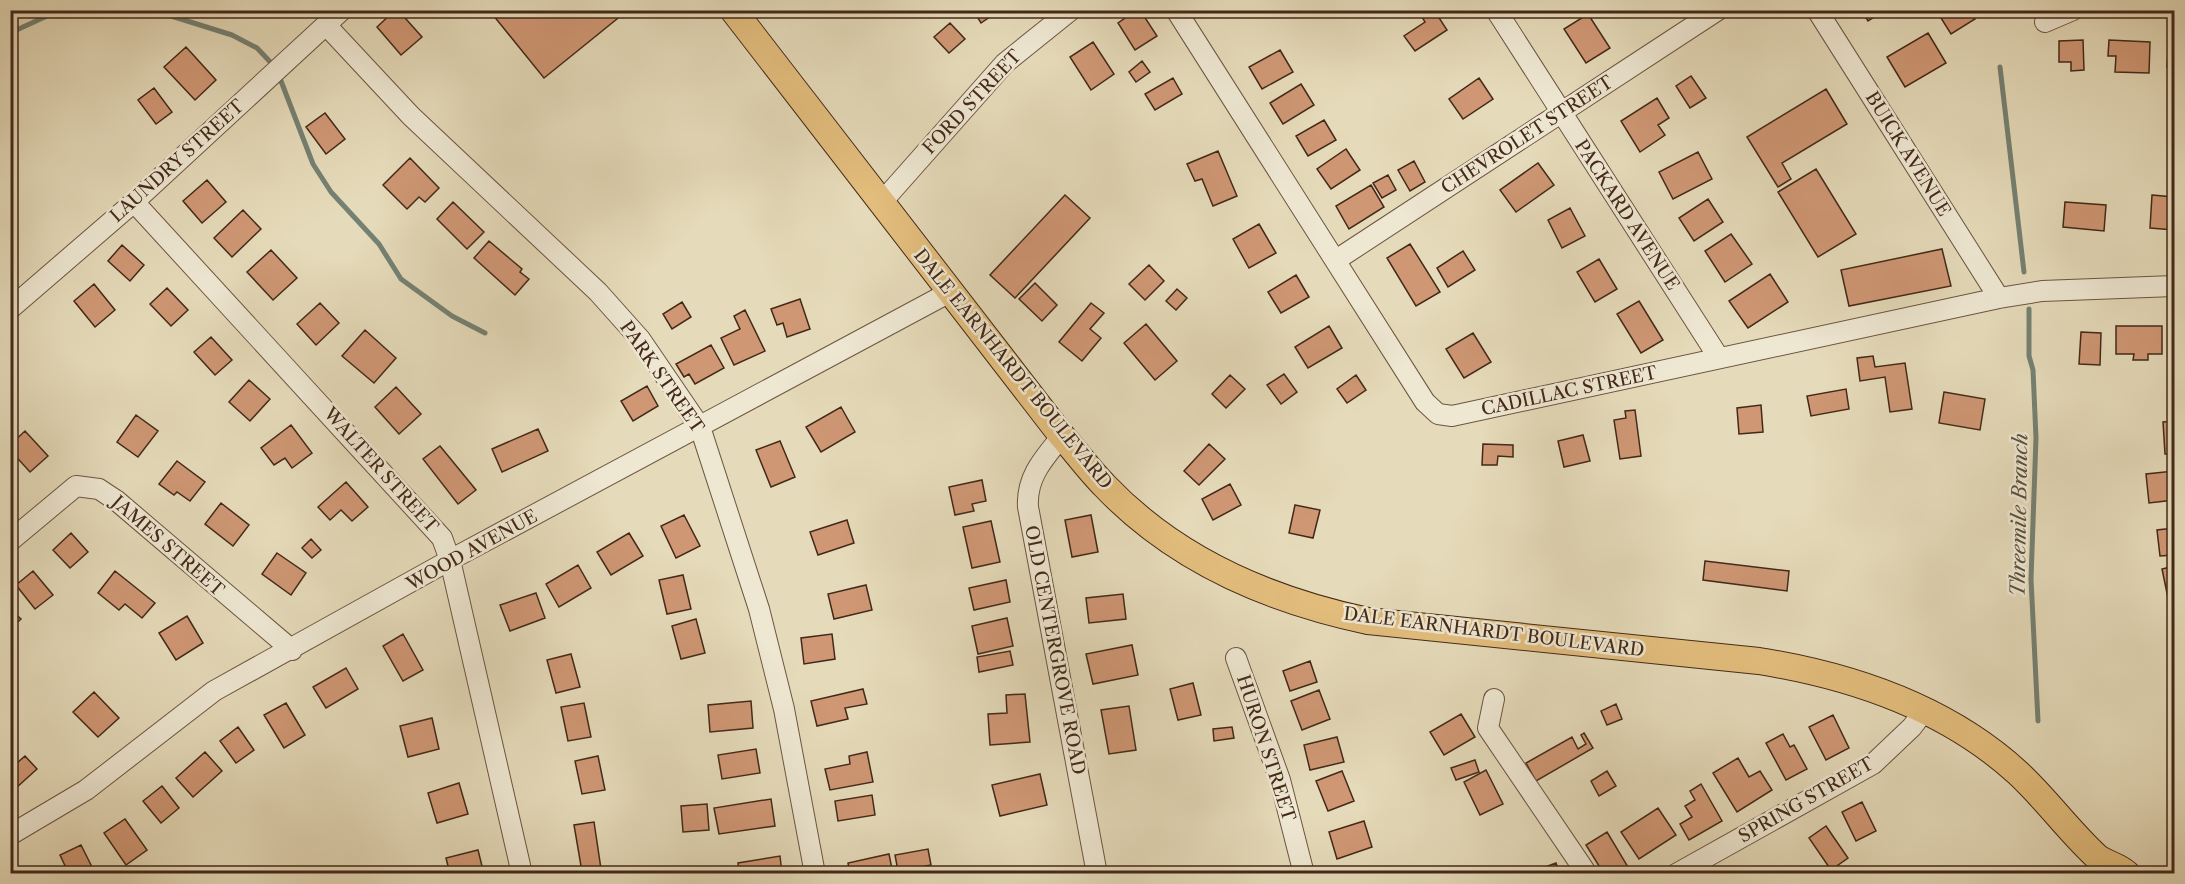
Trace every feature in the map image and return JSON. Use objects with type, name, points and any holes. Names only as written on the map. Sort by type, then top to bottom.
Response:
[{"type":"main road","name":"DALE EARNHARDT BOULEVARD","points":[[733,10],[1062,436],[1104,485],[1166,539],[1218,572],[1287,601],[1368,621],[1759,661],[1812,669],[1849,679],[1924,711],[1974,739],[2018,773],[2100,866],[2121,868],[2127,873]]},
{"type":"street","name":"LAUNDRY STREET","points":[[10,309],[135,202],[342,10]]},
{"type":"street","name":"FORD STREET","points":[[881,203],[1005,63],[1071,10]]},
{"type":"street","name":"CADILLAC STREET","points":[[1176,10],[1425,402],[1438,414],[1452,416],[1999,298],[2042,291],[2175,286]]},
{"type":"street","name":"PACKARD AVENUE","points":[[1496,10],[1719,358]]},
{"type":"street","name":"CHEVROLET STREET","points":[[1336,261],[1718,10]]},
{"type":"street","name":"BUICK AVENUE","points":[[1816,10],[1999,298]]},
{"type":"street","points":[[2045,22],[2070,11]]},
{"type":"street","name":"PARK STREET","points":[[326,25],[411,116],[598,292],[640,339],[700,427],[759,609],[784,709],[815,873]]},
{"type":"street","name":"WALTER STREET","points":[[135,202],[435,529],[447,548],[522,873]]},
{"type":"street","name":"WOOD AVENUE","points":[[10,835],[86,790],[214,691],[292,650],[450,560],[950,292]]},
{"type":"street","name":"OLD CENTERGROVE ROAD","points":[[1062,436],[1036,468],[1027,493],[1028,507],[1097,873]]},
{"type":"street","name":"JAMES STREET","points":[[10,541],[76,486],[99,489],[117,501],[292,650]]},
{"type":"street","name":"HURON STREET","points":[[1236,658],[1280,780],[1304,873]]},
{"type":"street","points":[[1494,699],[1488,728],[1587,873]]},
{"type":"street","name":"SPRING STREET","points":[[1676,873],[1873,764],[1912,727],[1924,711]]},
{"type":"building","points":[[395,10],[398,10],[422,37],[401,55],[377,27]]},
{"type":"building","points":[[489,10],[628,10],[544,78]]},
{"type":"building","points":[[973,10],[1000,10],[981,23]]},
{"type":"building","points":[[1140,10],[1157,36],[1135,50],[1118,23]]},
{"type":"building","points":[[1434,10],[1447,30],[1415,51],[1404,36],[1425,22],[1422,17]]},
{"type":"building","points":[[1861,10],[1885,10],[1868,21]]},
{"type":"building","points":[[1936,10],[1970,10],[1975,19],[1951,34]]},
{"type":"building","points":[[1588,14],[1610,48],[1586,63],[1564,29]]},
{"type":"building","points":[[950,23],[965,39],[949,53],[934,37]]},
{"type":"building","points":[[1928,33],[1946,63],[1905,87],[1887,57]]},
{"type":"building","points":[[2083,40],[2084,70],[2071,71],[2071,62],[2059,62],[2059,41]]},
{"type":"building","points":[[2109,40],[2150,42],[2149,73],[2115,72],[2116,56],[2108,56]]},
{"type":"building","points":[[2169,41],[2174,42],[2174,68],[2167,67]]},
{"type":"building","points":[[1093,42],[1114,74],[1091,90],[1070,57]]},
{"type":"building","points":[[186,47],[216,80],[195,100],[164,67]]},
{"type":"building","points":[[1280,50],[1293,72],[1262,89],[1249,67]]},
{"type":"building","points":[[1142,61],[1150,72],[1136,82],[1129,72]]},
{"type":"building","points":[[1691,76],[1706,98],[1690,108],[1676,86]]},
{"type":"building","points":[[1173,78],[1182,94],[1155,110],[1145,94]]},
{"type":"building","points":[[1479,78],[1493,99],[1463,119],[1449,99]]},
{"type":"building","points":[[1301,84],[1314,105],[1283,124],[1270,103]]},
{"type":"building","points":[[154,88],[172,112],[156,124],[138,100]]},
{"type":"building","points":[[1826,89],[1847,124],[1782,163],[1791,179],[1778,187],[1747,137]]},
{"type":"building","points":[[1657,98],[1669,118],[1658,125],[1665,135],[1640,152],[1621,121]]},
{"type":"building","points":[[325,113],[345,139],[326,154],[306,127]]},
{"type":"building","points":[[1324,120],[1336,140],[1308,156],[1296,136]]},
{"type":"building","points":[[1346,149],[1360,170],[1331,189],[1317,169]]},
{"type":"building","points":[[1218,151],[1237,196],[1213,206],[1202,179],[1195,181],[1187,164]]},
{"type":"building","points":[[1698,152],[1712,179],[1673,199],[1659,172]]},
{"type":"building","points":[[410,158],[439,188],[425,202],[419,197],[407,209],[383,185]]},
{"type":"building","points":[[1414,161],[1425,182],[1410,191],[1398,170]]},
{"type":"building","points":[[1538,163],[1554,185],[1516,212],[1500,190]]},
{"type":"building","points":[[1816,169],[1856,234],[1818,257],[1778,192]]},
{"type":"building","points":[[1388,175],[1396,190],[1382,198],[1373,183]]},
{"type":"building","points":[[207,180],[226,202],[202,223],[183,201]]},
{"type":"building","points":[[1371,185],[1384,207],[1349,229],[1336,206]]},
{"type":"building","points":[[1065,195],[1090,218],[1015,298],[990,275]]},
{"type":"building","points":[[2152,195],[2174,197],[2174,230],[2150,228]]},
{"type":"building","points":[[1708,199],[1723,222],[1694,241],[1679,218]]},
{"type":"building","points":[[453,202],[484,232],[467,249],[437,219]]},
{"type":"building","points":[[2065,202],[2106,205],[2104,231],[2063,227]]},
{"type":"building","points":[[1570,208],[1585,236],[1562,248],[1548,220]]},
{"type":"building","points":[[243,210],[261,229],[232,257],[214,238]]},
{"type":"building","points":[[1259,224],[1276,253],[1249,268],[1233,239]]},
{"type":"building","points":[[1731,234],[1752,264],[1725,282],[1705,251]]},
{"type":"building","points":[[489,241],[522,269],[520,272],[529,279],[515,295],[474,258]]},
{"type":"building","points":[[1410,244],[1440,292],[1416,306],[1387,258]]},
{"type":"building","points":[[122,245],[144,265],[130,281],[108,261]]},
{"type":"building","points":[[1942,249],[1951,286],[1849,306],[1841,270]]},
{"type":"building","points":[[271,250],[297,278],[273,300],[247,272]]},
{"type":"building","points":[[1463,251],[1475,270],[1448,287],[1437,268]]},
{"type":"building","points":[[1599,259],[1617,289],[1595,302],[1577,272]]},
{"type":"building","points":[[1149,265],[1164,281],[1145,300],[1129,284]]},
{"type":"building","points":[[1770,274],[1788,302],[1748,328],[1729,301]]},
{"type":"building","points":[[1296,275],[1309,297],[1281,313],[1268,292]]},
{"type":"building","points":[[1035,283],[1057,305],[1042,321],[1019,299]]},
{"type":"building","points":[[94,284],[115,310],[95,327],[74,301]]},
{"type":"building","points":[[167,288],[188,310],[171,326],[150,304]]},
{"type":"building","points":[[1177,289],[1187,298],[1176,310],[1166,301]]},
{"type":"building","points":[[800,299],[810,329],[787,337],[783,323],[777,325],[771,309]]},
{"type":"building","points":[[1639,301],[1663,340],[1641,353],[1617,314]]},
{"type":"building","points":[[682,302],[691,317],[672,329],[663,314]]},
{"type":"building","points":[[320,303],[339,323],[316,345],[297,324]]},
{"type":"building","points":[[1091,303],[1104,313],[1090,329],[1101,338],[1082,361],[1059,342]]},
{"type":"building","points":[[745,310],[765,351],[734,365],[721,338],[740,329],[734,316]]},
{"type":"building","points":[[1146,324],[1177,361],[1155,380],[1124,343]]},
{"type":"building","points":[[1329,326],[1342,348],[1308,368],[1295,347]]},
{"type":"building","points":[[2116,326],[2162,326],[2162,354],[2148,354],[2148,360],[2133,360],[2134,354],[2116,354]]},
{"type":"building","points":[[365,330],[396,358],[374,383],[342,356]]},
{"type":"building","points":[[2081,332],[2101,333],[2100,365],[2079,364]]},
{"type":"building","points":[[1473,333],[1491,362],[1464,378],[1446,349]]},
{"type":"building","points":[[211,337],[232,360],[215,375],[194,352]]},
{"type":"building","points":[[711,345],[724,368],[695,384],[689,374],[684,377],[676,364]]},
{"type":"building","points":[[1873,356],[1875,367],[1905,363],[1912,409],[1890,412],[1885,377],[1860,381],[1857,358]]},
{"type":"building","points":[[1284,374],[1297,392],[1281,404],[1267,385]]},
{"type":"building","points":[[1230,375],[1245,389],[1226,408],[1212,394]]},
{"type":"building","points":[[1356,375],[1366,390],[1347,403],[1337,389]]},
{"type":"building","points":[[249,380],[270,399],[250,421],[229,402]]},
{"type":"building","points":[[647,386],[658,406],[633,421],[621,401]]},
{"type":"building","points":[[396,387],[421,414],[399,434],[375,407]]},
{"type":"building","points":[[1846,389],[1849,409],[1811,416],[1807,396]]},
{"type":"building","points":[[1944,392],[1985,399],[1980,430],[1939,423]]},
{"type":"building","points":[[1761,405],[1763,432],[1739,434],[1737,408]]},
{"type":"building","points":[[841,407],[855,432],[821,452],[806,427]]},
{"type":"building","points":[[1635,410],[1641,456],[1620,459],[1614,420],[1626,418],[1625,411]]},
{"type":"building","points":[[136,415],[158,431],[138,457],[117,442]]},
{"type":"building","points":[[2174,421],[2174,454],[2165,454],[2163,422]]},
{"type":"building","points":[[291,425],[312,453],[292,468],[285,458],[274,465],[261,448]]},
{"type":"building","points":[[538,429],[548,451],[502,472],[492,449]]},
{"type":"building","points":[[25,431],[48,456],[30,472],[10,450],[10,445]]},
{"type":"building","points":[[1583,435],[1590,461],[1564,467],[1558,441]]},
{"type":"building","points":[[780,441],[795,477],[771,487],[756,450]]},
{"type":"building","points":[[1209,444],[1225,459],[1199,485],[1184,471]]},
{"type":"building","points":[[1483,444],[1513,445],[1513,457],[1498,456],[1497,465],[1482,465]]},
{"type":"building","points":[[440,446],[476,490],[458,504],[423,459]]},
{"type":"building","points":[[177,461],[205,482],[190,501],[177,492],[174,495],[159,484]]},
{"type":"building","points":[[2174,471],[2174,500],[2149,503],[2146,474]]},
{"type":"building","points":[[982,480],[986,501],[972,504],[974,511],[955,515],[949,487]]},
{"type":"building","points":[[346,482],[368,507],[352,521],[341,510],[330,520],[318,507]]},
{"type":"building","points":[[1230,484],[1241,505],[1213,520],[1202,499]]},
{"type":"building","points":[[221,503],[249,525],[233,546],[205,524]]},
{"type":"building","points":[[1295,505],[1320,510],[1313,538],[1289,533]]},
{"type":"building","points":[[684,515],[700,546],[676,558],[661,526]]},
{"type":"building","points":[[1091,515],[1098,552],[1072,557],[1065,520]]},
{"type":"building","points":[[847,520],[854,543],[818,555],[810,532]]},
{"type":"building","points":[[991,521],[1000,562],[972,568],[963,527]]},
{"type":"building","points":[[2174,528],[2174,555],[2160,556],[2157,530]]},
{"type":"building","points":[[71,533],[88,552],[70,568],[53,550]]},
{"type":"building","points":[[629,533],[643,556],[611,575],[597,552]]},
{"type":"building","points":[[311,539],[321,550],[312,558],[302,548]]},
{"type":"building","points":[[277,553],[306,573],[291,595],[262,574]]},
{"type":"building","points":[[1705,561],[1789,571],[1787,591],[1703,580]]},
{"type":"building","points":[[578,565],[591,588],[559,607],[546,584]]},
{"type":"building","points":[[2174,566],[2174,596],[2168,598],[2162,569]]},
{"type":"building","points":[[33,571],[53,595],[35,609],[16,585]]},
{"type":"building","points":[[115,571],[155,603],[142,618],[125,604],[119,610],[98,593]]},
{"type":"building","points":[[683,575],[691,609],[667,614],[659,580]]},
{"type":"building","points":[[1006,580],[1010,602],[974,610],[969,588]]},
{"type":"building","points":[[866,585],[872,610],[834,619],[828,594]]},
{"type":"building","points":[[536,593],[545,618],[510,631],[500,605]]},
{"type":"building","points":[[1123,594],[1126,619],[1089,623],[1086,598]]},
{"type":"building","points":[[10,609],[21,619],[10,629]]},
{"type":"building","points":[[187,616],[203,643],[176,660],[159,633]]},
{"type":"building","points":[[1007,618],[1013,646],[978,654],[972,626]]},
{"type":"building","points":[[696,619],[705,653],[681,659],[672,626]]},
{"type":"building","points":[[403,634],[423,670],[403,681],[383,646]]},
{"type":"building","points":[[832,634],[835,659],[804,664],[801,638]]},
{"type":"building","points":[[1132,645],[1138,675],[1093,684],[1086,654]]},
{"type":"building","points":[[1010,651],[1013,665],[979,672],[977,657]]},
{"type":"building","points":[[571,654],[580,687],[556,693],[547,660]]},
{"type":"building","points":[[1310,661],[1317,682],[1290,691],[1283,671]]},
{"type":"building","points":[[346,668],[358,689],[326,708],[313,687]]},
{"type":"building","points":[[1193,683],[1201,715],[1178,720],[1170,689]]},
{"type":"building","points":[[863,689],[867,704],[845,708],[848,719],[817,726],[811,701]]},
{"type":"building","points":[[1319,690],[1330,719],[1302,730],[1291,701]]},
{"type":"building","points":[[94,692],[119,718],[98,737],[73,712]]},
{"type":"building","points":[[1025,694],[1030,742],[990,745],[988,714],[1007,713],[1006,695]]},
{"type":"building","points":[[751,701],[753,728],[710,732],[708,705]]},
{"type":"building","points":[[286,703],[305,735],[284,748],[264,715]]},
{"type":"building","points":[[584,703],[591,737],[568,741],[561,707]]},
{"type":"building","points":[[1616,704],[1622,719],[1607,725],[1601,711]]},
{"type":"building","points":[[1129,706],[1136,750],[1109,754],[1101,710]]},
{"type":"building","points":[[1461,714],[1475,737],[1444,755],[1430,732]]},
{"type":"building","points":[[1833,715],[1849,748],[1826,760],[1809,727]]},
{"type":"building","points":[[432,718],[439,749],[408,757],[400,726]]},
{"type":"building","points":[[238,727],[254,750],[236,763],[220,741]]},
{"type":"building","points":[[1232,727],[1234,738],[1214,741],[1213,729]]},
{"type":"building","points":[[1584,733],[1593,748],[1536,781],[1526,763],[1572,737],[1578,749],[1586,744],[1581,735]]},
{"type":"building","points":[[1783,734],[1790,747],[1794,745],[1807,769],[1786,780],[1766,743]]},
{"type":"building","points":[[1337,737],[1344,762],[1310,770],[1304,745]]},
{"type":"building","points":[[756,749],[760,773],[722,779],[718,755]]},
{"type":"building","points":[[205,752],[222,771],[193,797],[176,778]]},
{"type":"building","points":[[867,752],[873,782],[830,790],[825,769],[850,764],[849,756]]},
{"type":"building","points":[[25,756],[37,769],[16,788],[10,782],[10,769]]},
{"type":"building","points":[[598,756],[605,790],[582,794],[575,761]]},
{"type":"building","points":[[1738,758],[1749,777],[1760,771],[1772,790],[1737,812],[1713,773]]},
{"type":"building","points":[[1475,760],[1479,772],[1456,780],[1451,768]]},
{"type":"building","points":[[1486,770],[1503,804],[1480,815],[1464,782]]},
{"type":"building","points":[[1342,771],[1354,801],[1328,811],[1316,781]]},
{"type":"building","points":[[1607,771],[1616,786],[1599,796],[1591,781]]},
{"type":"building","points":[[1040,774],[1047,805],[1000,816],[992,785]]},
{"type":"building","points":[[459,783],[468,814],[437,823],[428,793]]},
{"type":"building","points":[[1701,784],[1722,821],[1689,840],[1680,824],[1692,817],[1685,806],[1695,800],[1690,791]]},
{"type":"building","points":[[162,786],[179,808],[161,823],[143,801]]},
{"type":"building","points":[[872,795],[875,815],[838,821],[835,801]]},
{"type":"building","points":[[771,799],[775,826],[719,834],[714,808]]},
{"type":"building","points":[[1862,802],[1876,831],[1856,841],[1842,812]]},
{"type":"building","points":[[707,804],[709,830],[683,832],[681,806]]},
{"type":"building","points":[[1658,808],[1676,835],[1639,859],[1621,832]]},
{"type":"building","points":[[125,819],[147,850],[126,865],[104,833]]},
{"type":"building","points":[[1364,821],[1372,847],[1337,859],[1329,832]]},
{"type":"building","points":[[594,822],[601,869],[582,872],[574,825]]},
{"type":"building","points":[[1826,826],[1848,858],[1831,870],[1809,838]]},
{"type":"building","points":[[1607,832],[1628,867],[1619,874],[1604,874],[1586,845]]},
{"type":"building","points":[[81,845],[94,871],[69,874],[60,855]]},
{"type":"building","points":[[928,849],[931,865],[898,871],[895,855]]},
{"type":"building","points":[[478,850],[484,874],[450,874],[446,858]]},
{"type":"building","points":[[889,854],[893,874],[850,874],[848,863]]},
{"type":"building","points":[[780,856],[782,874],[739,874],[738,863]]},
{"type":"building","points":[[1556,863],[1560,874],[1526,874]]},
{"type":"waterway","points":[[10,33],[60,10]]},
{"type":"waterway","points":[[152,10],[232,35],[257,48],[276,68],[313,164],[331,192],[379,244],[401,279],[452,316],[485,333]]},
{"type":"waterway","name":"Threemile Branch","points":[[2000,67],[2024,272]]},
{"type":"waterway","name":"Threemile Branch","points":[[2029,309],[2029,356],[2033,370],[2036,438],[2031,579],[2038,721]]}]
